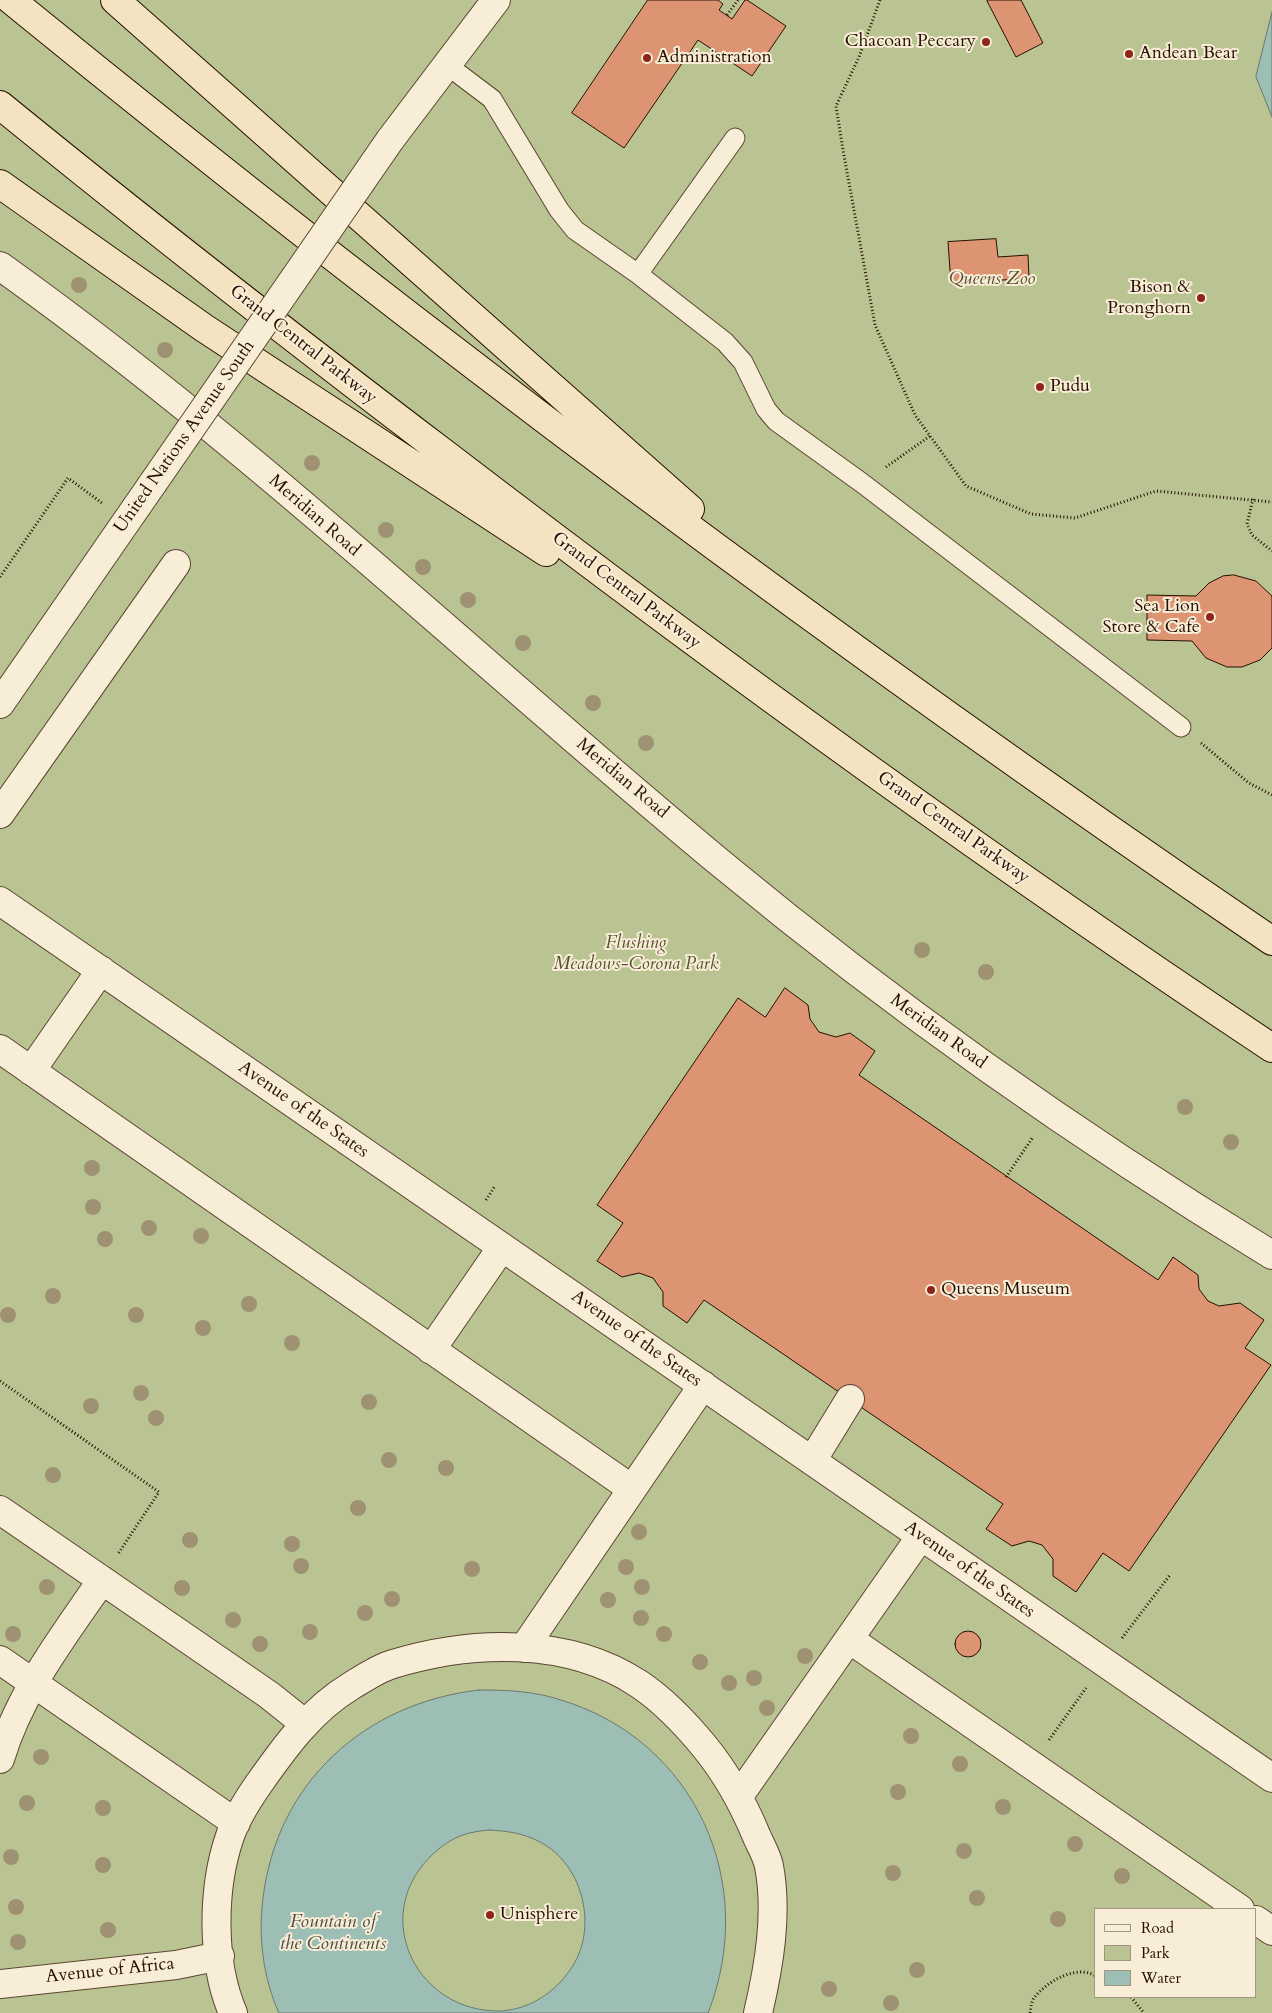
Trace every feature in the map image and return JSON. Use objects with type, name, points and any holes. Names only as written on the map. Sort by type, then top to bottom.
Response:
[{"type":"highway","points":[[12,0],[239,184],[522,404],[824,627],[1123,840],[1272,941]]},
{"type":"highway","points":[[115,0],[824,627]]},
{"type":"highway","name":"Grand Central Parkway","points":[[0,105],[192,260],[777,703],[1040,890],[1272,1048]]},
{"type":"highway","points":[[0,184],[204,328],[777,703]]},
{"type":"street","name":"United Nations Avenue South","points":[[0,704],[390,140],[496,0]]},
{"type":"street","name":"Meridian Road","points":[[0,266],[108,345],[231,444],[556,724],[783,914],[925,1023],[1050,1112],[1180,1198],[1272,1255]]},
{"type":"street","points":[[0,814],[176,564]]},
{"type":"street","name":"Avenue of the States","points":[[0,901],[1272,1778]]},
{"type":"street","points":[[31,1071],[101,970]]},
{"type":"street","points":[[0,1049],[632,1489]]},
{"type":"street","points":[[431,1350],[502,1247]]},
{"type":"street","points":[[524,1648],[703,1386]]},
{"type":"street","points":[[812,1461],[850,1399]]},
{"type":"street","points":[[0,1510],[270,1695],[304,1723]]},
{"type":"street","points":[[739,1796],[921,1536]]},
{"type":"street","points":[[0,1759],[32,1683],[102,1580]]},
{"type":"street","points":[[849,1639],[1239,1908]]},
{"type":"street","points":[[233,2013],[220,1956],[216,1920],[219,1884],[230,1835],[247,1801],[304,1723],[349,1687],[390,1664],[457,1651],[495,1647],[542,1649],[598,1663],[639,1684],[684,1723],[716,1761],[739,1796],[768,1865],[772,1919],[767,1976],[758,2013]]},
{"type":"street","points":[[0,1660],[236,1823]]},
{"type":"street","points":[[1257,1921],[1272,1931]]},
{"type":"street","name":"Avenue of Africa","points":[[0,1984],[176,1964],[220,1956]]},
{"type":"lane","points":[[447,65],[492,99],[559,210],[575,230],[638,274],[725,342],[743,362],[766,409],[776,421],[862,483],[1181,727]]},
{"type":"lane","points":[[638,274],[735,138]]},
{"type":"path","points":[[727,15],[738,0]]},
{"type":"path","points":[[880,0],[859,56],[836,106],[875,324],[915,415],[966,486],[1030,514],[1075,518],[1156,491],[1272,502]]},
{"type":"path","points":[[862,483],[930,436]]},
{"type":"path","points":[[0,577],[68,478]]},
{"type":"path","points":[[1253,500],[1247,524],[1252,535],[1272,551]]},
{"type":"path","points":[[1181,727],[1249,783],[1272,795]]},
{"type":"path","points":[[1006,1176],[1050,1112]]},
{"type":"path","points":[[0,1381],[159,1492],[102,1580]]},
{"type":"path","points":[[1030,2013],[1033,1999],[1060,1976],[1090,1972],[1094,1975]]},
{"type":"path","points":[[1132,1998],[1144,2013]]},
{"type":"green space","name":"Flushing Meadows-Corona Park","points":[[0,0],[1272,0],[1272,2013],[0,2013]]},
{"type":"water","points":[[1272,12],[1272,117],[1256,77]]},
{"type":"water","name":"Fountain of the Continents","points":[[479,1690],[489,1690],[531,1693],[561,1700],[608,1720],[648,1748],[680,1783],[704,1824],[719,1868],[726,1915],[722,1964],[708,2013],[279,2013],[269,1986],[263,1957],[261,1927],[263,1898],[272,1856],[287,1818],[307,1785],[333,1755],[364,1731],[399,1712],[438,1698]],"holes":[[[489,1830],[527,1836],[555,1852],[567,1866],[576,1882],[585,1918],[584,1936],[579,1954],[564,1978],[549,1993],[531,2003],[512,2010],[501,2011],[472,2008],[446,1997],[426,1980],[412,1958],[404,1934],[404,1908],[412,1882],[429,1858],[453,1839],[466,1834]]]},
{"type":"building","name":"Administration","points":[[648,0],[718,0],[723,4],[719,10],[732,19],[745,0],[747,0],[786,26],[752,76],[698,40],[624,148],[572,113]]},
{"type":"building","points":[[1021,0],[1043,43],[1016,57],[987,1]]},
{"type":"building","points":[[996,239],[998,257],[1028,255],[1029,278],[951,284],[948,242]]},
{"type":"building","name":"Sea Lion Store & Cafe","points":[[1234,575],[1256,581],[1272,596],[1272,648],[1260,660],[1242,667],[1227,667],[1206,658],[1192,641],[1147,640],[1147,595],[1196,596],[1209,583],[1223,576]]},
{"type":"building","name":"Queens Museum","points":[[785,988],[808,1005],[810,1019],[819,1032],[836,1037],[850,1033],[875,1051],[859,1075],[1158,1280],[1173,1257],[1198,1275],[1199,1289],[1208,1301],[1219,1306],[1240,1303],[1264,1320],[1245,1348],[1271,1365],[1129,1571],[1103,1553],[1076,1592],[1053,1576],[1053,1559],[1042,1545],[1029,1541],[1012,1546],[986,1529],[1003,1504],[704,1300],[687,1323],[663,1306],[663,1292],[653,1278],[639,1273],[622,1277],[597,1261],[623,1223],[597,1205],[738,998],[765,1017]]},
{"type":"building","points":[[968,1631],[977,1635],[981,1644],[977,1653],[968,1657],[959,1653],[955,1644],[959,1635]]},
{"type":"place","name":"Chacoan Peccary","points":[[986,42]]},
{"type":"place","name":"Andean Bear","points":[[1129,54]]},
{"type":"place","name":"Administration","points":[[647,58]]},
{"type":"place","name":"Bison & Pronghorn","points":[[1201,298]]},
{"type":"place","name":"Pudu","points":[[1040,387]]},
{"type":"place","name":"Sea Lion Store & Cafe","points":[[1210,617]]},
{"type":"place","name":"Queens Museum","points":[[931,1290]]},
{"type":"place","name":"Unisphere","points":[[490,1915]]},
{"type":"park label","name":"Queens Zoo","points":[[992,280]]}]
